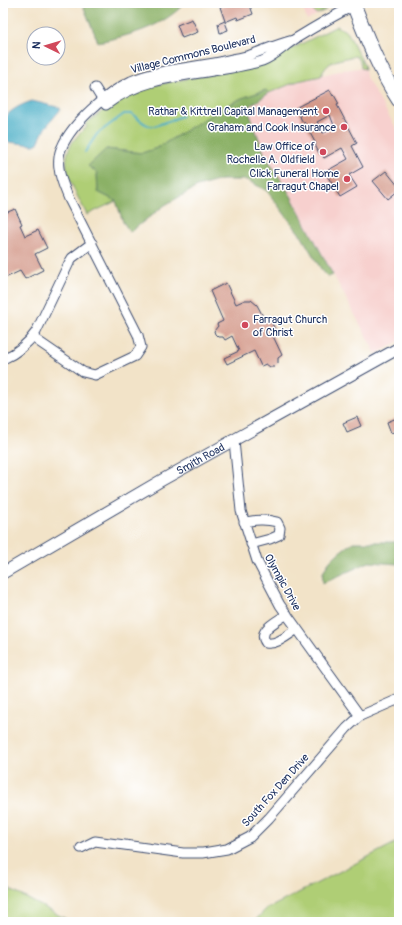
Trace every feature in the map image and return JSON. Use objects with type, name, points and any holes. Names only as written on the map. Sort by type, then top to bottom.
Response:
[{"type":"main road","points":[[356,4],[370,46],[399,100]]},
{"type":"street","name":"Village Commons Boulevard","points":[[32,337],[83,372],[91,375],[95,375],[135,356],[140,350],[141,343],[138,335],[69,199],[61,180],[58,167],[61,148],[70,133],[104,103],[137,87],[156,80],[193,71],[230,69],[264,60],[277,53],[293,40],[356,4]]},
{"type":"street","points":[[95,88],[104,103]]},
{"type":"street","points":[[3,359],[28,343],[72,258],[92,243]]},
{"type":"street","name":"Smith Road","points":[[3,573],[162,480],[399,348]]},
{"type":"street","name":"Olympic Drive","points":[[234,441],[241,511],[257,561],[280,604],[360,716]]},
{"type":"street","points":[[244,522],[259,519],[268,520],[277,522],[280,528],[279,535],[251,544]]},
{"type":"street","points":[[287,614],[265,629],[263,634],[266,643],[277,642],[297,629]]},
{"type":"street","name":"South Fox Den Drive","points":[[81,848],[95,841],[183,853],[203,853],[226,849],[250,836],[264,823],[346,728],[360,716],[399,699]]},
{"type":"shaded area","points":[[301,3],[321,3],[323,8],[328,9],[307,20]]},
{"type":"shaded area","points":[[359,68],[365,69],[366,77],[399,133],[399,341],[376,354],[291,196],[264,153],[249,112],[251,105],[269,93],[298,81],[343,70]]},
{"type":"green space","points":[[82,3],[182,3],[182,6],[164,20],[143,30],[98,42]]},
{"type":"green space","points":[[310,3],[320,3],[322,8],[326,10],[317,14],[314,12]]},
{"type":"green space","points":[[337,26],[349,35],[365,69],[361,68],[360,62],[356,56],[335,61],[327,66],[321,76],[298,81],[269,93],[266,90],[242,98],[226,106],[157,148],[142,153],[106,149],[97,173],[98,192],[116,201],[87,215],[70,180],[67,170],[69,148],[87,127],[85,124],[119,99],[142,88],[263,63]]},
{"type":"green space","points":[[266,90],[269,93],[251,105],[249,112],[264,153],[291,196],[333,275],[328,277],[321,269],[302,237],[267,191],[247,180],[221,180],[197,187],[165,205],[130,232],[123,222],[116,201],[98,192],[97,173],[88,166],[106,149],[142,153],[157,148],[226,106],[242,98]]},
{"type":"green space","points":[[353,542],[399,542],[399,564],[369,562],[323,583],[323,573],[328,563]]},
{"type":"green space","points":[[399,841],[399,922],[254,922],[265,910]]},
{"type":"green space","points":[[3,886],[72,922],[3,922]]},
{"type":"water","points":[[32,101],[61,109],[45,128],[38,143],[34,145],[8,142],[4,138],[3,119],[16,108]]},
{"type":"building","points":[[231,3],[249,3],[253,14],[238,20],[237,17],[225,22],[228,30],[220,33],[218,24],[225,21],[220,7]]},
{"type":"building","points":[[192,19],[198,32],[182,38],[177,25]]},
{"type":"building","points":[[330,90],[333,96],[334,95],[339,104],[337,105],[357,143],[352,146],[363,167],[349,175],[357,187],[340,197],[325,172],[348,159],[342,148],[324,158],[321,152],[319,153],[315,145],[316,144],[301,119],[297,107]],"holes":[[[330,115],[335,128],[323,133],[317,122]]]},
{"type":"building","points":[[386,171],[399,187],[399,190],[388,199],[373,181]]},
{"type":"building","points":[[15,209],[22,224],[20,225],[25,236],[38,230],[47,248],[35,254],[43,270],[25,279],[20,271],[3,279],[3,214]]},
{"type":"building","name":"Farragut Church of Christ","points":[[226,283],[236,304],[245,300],[251,300],[257,305],[265,320],[269,317],[276,332],[272,334],[282,355],[278,358],[278,363],[274,367],[270,367],[266,364],[261,366],[254,351],[227,364],[224,358],[239,351],[232,336],[225,340],[223,337],[218,337],[215,334],[214,331],[218,326],[217,324],[223,321],[210,291]]},
{"type":"building","points":[[357,417],[361,426],[347,432],[343,423]]},
{"type":"building","points":[[397,418],[399,430],[391,433],[387,422]]},
{"type":"waterway","points":[[85,152],[97,134],[124,114],[132,114],[143,122],[152,126],[182,116]]},
{"type":"place","name":"Rathar & Kittrell Capital Management","points":[[326,111]]},
{"type":"place","name":"Graham and Cook Insurance","points":[[344,127]]},
{"type":"place","name":"Law Office of Rochelle A. Oldfield","points":[[323,152]]},
{"type":"place","name":"Click Funeral Home Farragut Chapel","points":[[347,179]]},
{"type":"place","name":"Farragut Church of Christ","points":[[245,325]]}]
